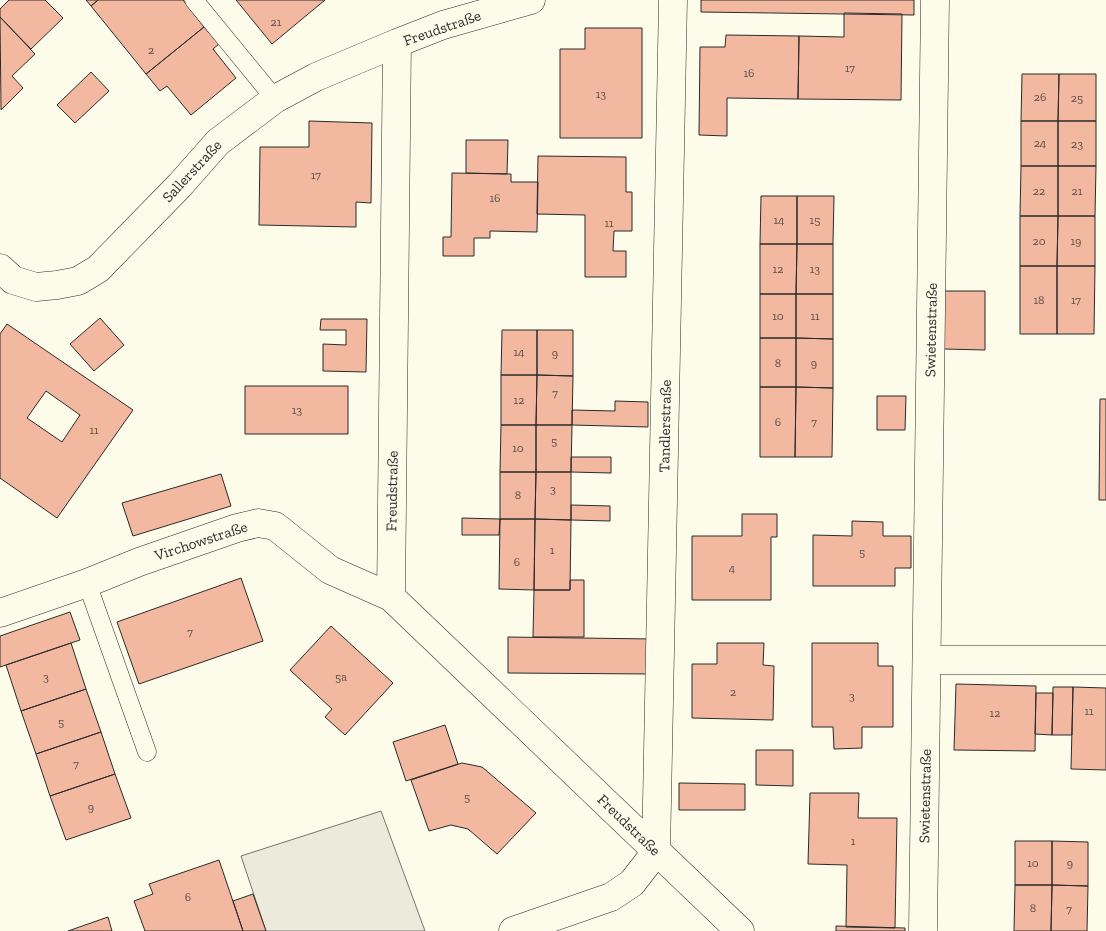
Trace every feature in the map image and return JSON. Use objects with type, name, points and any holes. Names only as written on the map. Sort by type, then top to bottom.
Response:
[{"type":"street","name":"Freudstraße","points":[[531,0],[443,25],[397,43],[391,597],[740,931]]},
{"type":"street","name":"Tandlerstraße","points":[[656,852],[673,0]]},
{"type":"street","name":"Swietenstraße","points":[[923,931],[935,0]]},
{"type":"street","name":"Sallerstraße","points":[[0,268],[13,280],[36,286],[78,281],[98,269],[180,185],[218,142],[274,99],[316,78],[397,43]]},
{"type":"street","name":"Virchowstraße","points":[[0,613],[87,584],[139,562],[201,540],[258,523],[275,526],[330,570],[391,597]]},
{"type":"street","points":[[927,660],[1106,660]]},
{"type":"street","points":[[513,931],[610,897],[632,883],[656,852]]},
{"type":"lane","points":[[194,0],[274,99]]},
{"type":"lane","points":[[87,584],[147,752]]},
{"type":"shaded area","points":[[381,811],[425,931],[266,931],[241,856]]},
{"type":"building","points":[[9,0],[45,0],[63,18],[31,49],[0,17],[0,9]]},
{"type":"building","points":[[86,0],[98,0],[91,6]]},
{"type":"building","points":[[98,0],[183,0],[204,27],[146,74],[91,6]]},
{"type":"building","points":[[236,0],[325,0],[272,44]]},
{"type":"building","points":[[701,0],[914,0],[914,15],[701,12]]},
{"type":"building","points":[[844,13],[902,14],[901,100],[798,99],[799,36],[844,37]]},
{"type":"building","points":[[0,17],[35,54],[12,76],[23,88],[1,110]]},
{"type":"building","points":[[204,27],[219,44],[213,49],[236,78],[191,115],[167,86],[160,91],[146,74]]},
{"type":"building","points":[[585,28],[642,28],[642,138],[560,138],[560,49],[585,49]]},
{"type":"building","points":[[726,35],[799,36],[798,99],[727,98],[727,136],[699,135],[700,47],[725,47]]},
{"type":"building","points":[[91,72],[109,91],[75,123],[57,105]]},
{"type":"building","points":[[1022,74],[1059,74],[1058,121],[1021,121]]},
{"type":"building","points":[[1059,74],[1096,74],[1096,121],[1058,121]]},
{"type":"building","points":[[309,121],[372,123],[371,203],[356,202],[356,227],[259,225],[260,147],[309,147]]},
{"type":"building","points":[[1021,121],[1058,121],[1058,166],[1021,166]]},
{"type":"building","points":[[1058,121],[1096,121],[1096,166],[1058,166]]},
{"type":"building","points":[[466,140],[508,140],[507,174],[466,173]]},
{"type":"building","points":[[538,156],[626,157],[626,192],[632,192],[632,231],[614,231],[613,251],[626,251],[626,277],[585,277],[585,215],[537,214]]},
{"type":"building","points":[[1021,166],[1058,166],[1058,216],[1020,216]]},
{"type":"building","points":[[1058,166],[1096,166],[1095,216],[1058,216]]},
{"type":"building","points":[[452,173],[511,174],[511,182],[538,182],[537,232],[490,231],[490,238],[474,238],[474,256],[443,256],[443,237],[451,237]]},
{"type":"building","points":[[761,196],[797,196],[797,244],[760,244]]},
{"type":"building","points":[[797,196],[834,196],[833,244],[797,244]]},
{"type":"building","points":[[1020,216],[1058,216],[1057,266],[1020,266]]},
{"type":"building","points":[[1058,216],[1095,216],[1095,266],[1057,266]]},
{"type":"building","points":[[760,244],[797,244],[796,294],[760,294]]},
{"type":"building","points":[[797,244],[833,244],[833,294],[796,294]]},
{"type":"building","points":[[1020,266],[1057,266],[1057,334],[1020,334]]},
{"type":"building","points":[[1057,266],[1095,266],[1094,334],[1057,334]]},
{"type":"building","points":[[944,291],[985,291],[985,350],[944,349]]},
{"type":"building","points":[[760,294],[796,294],[796,338],[760,338]]},
{"type":"building","points":[[796,294],[833,294],[833,339],[796,338]]},
{"type":"building","points":[[100,318],[124,345],[94,371],[70,344]]},
{"type":"building","points":[[321,319],[367,319],[366,372],[323,371],[323,344],[346,345],[346,330],[320,330]]},
{"type":"building","points":[[7,324],[133,410],[57,518],[0,478],[0,334]],"holes":[[[46,391],[80,415],[62,442],[27,418]]]},
{"type":"building","points":[[502,330],[537,330],[537,375],[501,375]]},
{"type":"building","points":[[537,330],[573,330],[573,376],[537,375]]},
{"type":"building","points":[[760,338],[796,338],[796,387],[760,387]]},
{"type":"building","points":[[796,338],[833,339],[833,388],[796,387]]},
{"type":"building","points":[[501,375],[537,375],[536,425],[501,425]]},
{"type":"building","points":[[537,375],[573,376],[572,425],[536,425]]},
{"type":"building","points":[[245,386],[348,386],[348,434],[245,434]]},
{"type":"building","points":[[760,387],[796,387],[795,457],[760,457]]},
{"type":"building","points":[[796,387],[833,388],[832,457],[795,457]]},
{"type":"building","points":[[877,396],[906,396],[905,430],[877,430]]},
{"type":"building","points":[[1100,399],[1106,399],[1106,500],[1099,500]]},
{"type":"building","points":[[615,401],[648,402],[648,427],[572,425],[572,410],[615,411]]},
{"type":"building","points":[[501,425],[536,425],[536,472],[500,472]]},
{"type":"building","points":[[536,425],[572,425],[571,472],[536,472]]},
{"type":"building","points":[[571,457],[611,457],[611,473],[571,472]]},
{"type":"building","points":[[500,472],[536,472],[535,519],[500,519]]},
{"type":"building","points":[[536,472],[571,472],[571,520],[535,519]]},
{"type":"building","points":[[221,474],[231,506],[133,536],[122,503]]},
{"type":"building","points":[[571,505],[610,506],[610,521],[571,520]]},
{"type":"building","points":[[742,514],[777,514],[777,537],[771,537],[771,600],[692,600],[692,536],[742,536]]},
{"type":"building","points":[[462,518],[500,519],[499,535],[462,535]]},
{"type":"building","points":[[500,519],[535,519],[534,590],[499,589]]},
{"type":"building","points":[[535,519],[571,520],[570,590],[534,590]]},
{"type":"building","points":[[852,521],[883,522],[883,536],[911,536],[911,568],[895,568],[895,586],[813,586],[813,535],[852,536]]},
{"type":"building","points":[[241,578],[263,641],[139,684],[117,622]]},
{"type":"building","points":[[570,580],[584,580],[584,637],[533,637],[534,590],[570,590]]},
{"type":"building","points":[[70,612],[80,640],[0,667],[0,636]]},
{"type":"building","points":[[331,626],[393,683],[345,735],[325,717],[332,709],[290,670]]},
{"type":"building","points":[[508,637],[653,639],[653,674],[508,673]]},
{"type":"building","points":[[71,643],[86,689],[21,711],[6,665]]},
{"type":"building","points":[[717,643],[764,643],[763,665],[774,666],[773,720],[692,718],[692,664],[717,664]]},
{"type":"building","points":[[812,643],[878,643],[878,666],[893,666],[893,727],[862,727],[862,748],[834,749],[833,727],[812,727]]},
{"type":"building","points":[[956,684],[1036,686],[1035,751],[954,750]]},
{"type":"building","points":[[1053,687],[1073,687],[1072,735],[1052,735]]},
{"type":"building","points":[[1073,687],[1106,688],[1106,770],[1071,769]]},
{"type":"building","points":[[86,689],[101,732],[36,754],[21,711]]},
{"type":"building","points":[[1036,693],[1053,693],[1052,735],[1035,734]]},
{"type":"building","points":[[445,725],[458,764],[406,781],[393,742]]},
{"type":"building","points":[[101,732],[115,774],[50,796],[36,754]]},
{"type":"building","points":[[756,750],[793,750],[793,786],[756,785]]},
{"type":"building","points":[[462,763],[482,767],[536,813],[497,854],[468,829],[451,825],[429,831],[411,780]]},
{"type":"building","points":[[115,774],[131,818],[66,840],[50,796]]},
{"type":"building","points":[[679,783],[745,784],[745,810],[679,810]]},
{"type":"building","points":[[810,793],[859,793],[858,818],[897,818],[895,928],[846,927],[847,865],[808,864]]},
{"type":"building","points":[[1015,841],[1052,841],[1052,885],[1015,885]]},
{"type":"building","points":[[1052,841],[1088,842],[1088,886],[1052,885]]},
{"type":"building","points":[[219,860],[243,931],[145,931],[134,901],[153,894],[149,884]]},
{"type":"building","points":[[1015,885],[1052,885],[1051,931],[1014,931]]},
{"type":"building","points":[[1052,885],[1088,886],[1087,931],[1051,931]]},
{"type":"building","points":[[253,894],[266,931],[243,931],[233,901]]},
{"type":"building","points":[[108,917],[112,931],[68,931]]},
{"type":"building","points":[[836,926],[905,928],[905,931],[836,931]]}]
